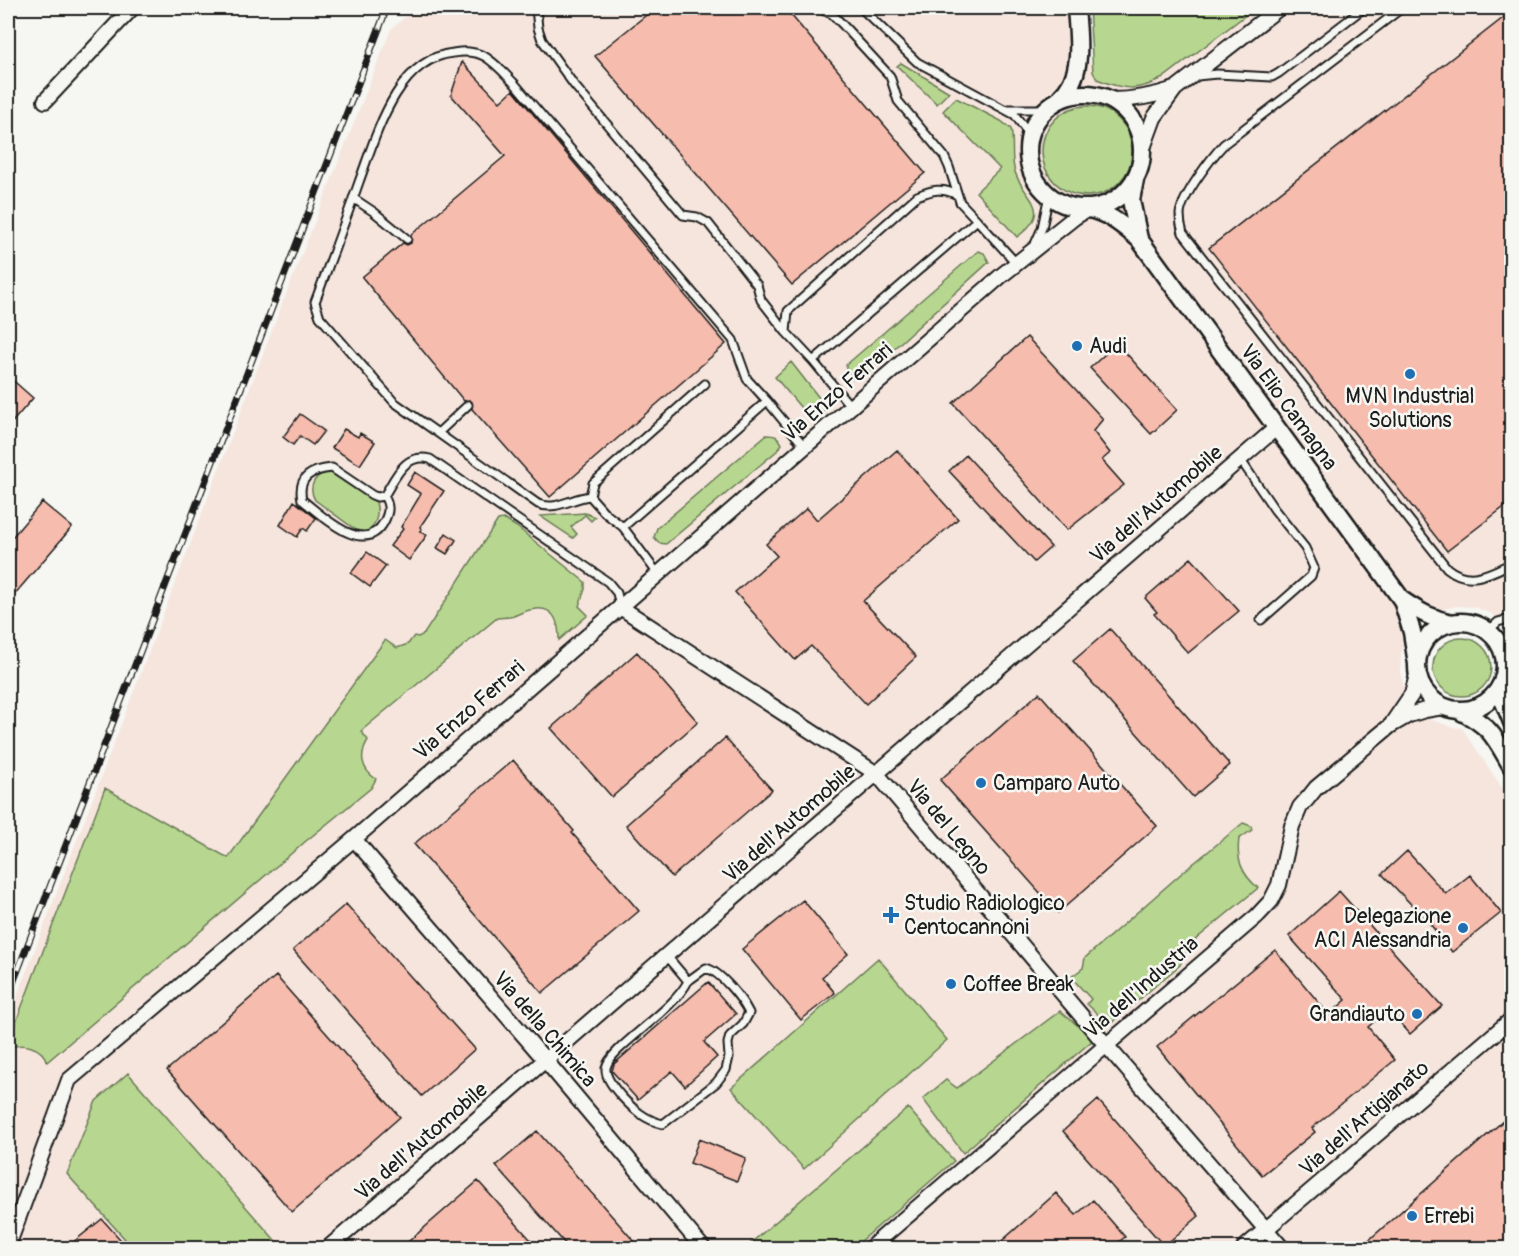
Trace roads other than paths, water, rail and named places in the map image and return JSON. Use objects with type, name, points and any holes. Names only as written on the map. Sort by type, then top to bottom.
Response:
[{"type":"street","points":[[45,101],[132,8]]},
{"type":"street","points":[[1076,8],[1079,57],[1088,83],[1123,108],[1134,121],[1141,136],[1143,148]]},
{"type":"street","points":[[1079,57],[1071,86],[1060,98],[1044,109],[1033,124],[1028,141],[1027,157],[1038,184],[1048,195],[1061,203],[1088,209],[1112,201],[1122,194],[1134,180],[1154,118],[1180,85],[1279,8]]},
{"type":"street","points":[[1060,98],[1087,93],[1134,100],[1152,97],[1180,85]]},
{"type":"street","name":"Via Elio Camagna","points":[[1134,180],[1131,200],[1139,239]]},
{"type":"street","name":"Via Elio Camagna","points":[[1088,209],[1100,211],[1114,219],[1139,239],[1402,600],[1412,632],[1417,669]]},
{"type":"street","name":"Via Enzo Ferrari","points":[[8,1246],[69,1080],[354,839],[1017,264],[1088,209]]},
{"type":"street","name":"Via dell'Automobile","points":[[327,1248],[1276,428]]},
{"type":"street","name":"Via Elio Camagna","points":[[1402,600],[1431,618],[1452,623]]},
{"type":"street","name":"Via del Legno","points":[[620,607],[877,774],[1106,1045],[1282,1248]]},
{"type":"street","points":[[1452,709],[1474,709],[1487,703],[1497,693],[1506,669],[1502,648],[1488,631],[1471,623],[1452,623],[1431,633],[1424,642],[1417,669],[1422,688],[1431,699],[1452,709],[1479,720],[1492,734],[1512,767]]},
{"type":"street","name":"Via dell'Industria","points":[[1390,726],[1412,694],[1417,669]]},
{"type":"street","points":[[1503,680],[1503,700],[1512,722]]},
{"type":"street","name":"Via dell'Industria","points":[[870,1248],[1257,916],[1271,901],[1279,885],[1288,838],[1300,807],[1316,788],[1390,726],[1417,712],[1452,709]]},
{"type":"street","name":"Via della Chimica","points":[[354,839],[546,1061],[703,1248]]},
{"type":"street","name":"Via dell'Artigianato","points":[[1244,1248],[1512,1019]]},
{"type":"lane","points":[[536,8],[537,28],[542,40],[574,85],[683,215],[697,217],[708,223],[757,285],[761,300],[850,407]]},
{"type":"lane","points":[[817,8],[832,14],[890,76],[898,101],[947,162],[960,202],[1017,264]]},
{"type":"lane","points":[[861,8],[916,62],[1003,108],[1021,122],[1028,141]]},
{"type":"lane","points":[[1180,85],[1209,74],[1272,76],[1280,73],[1364,8]]},
{"type":"lane","points":[[1402,8],[1224,144],[1214,155],[1183,202],[1180,213],[1181,224],[1183,233],[1447,568],[1462,577],[1472,579],[1483,577],[1512,563]]},
{"type":"lane","points":[[658,574],[623,527],[590,496],[580,497],[554,507],[537,504],[394,402],[320,317],[315,302],[353,198],[382,123],[409,76],[426,62],[447,53],[469,51],[482,55],[495,64],[515,84],[733,340],[747,379],[805,447]]},
{"type":"lane","points":[[1003,108],[1044,109]]},
{"type":"lane","points":[[786,332],[788,311],[917,196],[933,190],[947,190],[957,195]]},
{"type":"lane","name":"Via Enzo Ferrari","points":[[1030,254],[1042,228],[1048,195]]},
{"type":"lane","points":[[353,198],[407,239]]},
{"type":"lane","points":[[813,361],[977,220]]},
{"type":"lane","points":[[590,496],[593,483],[705,384]]},
{"type":"lane","points":[[623,527],[767,401]]},
{"type":"lane","points":[[438,433],[468,405]]},
{"type":"lane","points":[[384,496],[389,505],[388,514],[381,526],[363,537],[349,535],[302,500],[301,486],[313,471],[332,468],[372,495],[384,496],[409,460],[420,456],[430,459],[608,582],[617,593],[620,607]]},
{"type":"lane","points":[[1240,459],[1269,502],[1305,548],[1314,568],[1311,576],[1260,620]]},
{"type":"lane","points":[[1488,631],[1505,618],[1512,618]]},
{"type":"lane","points":[[667,956],[688,981]]},
{"type":"lane","points":[[706,968],[715,970],[744,1003],[749,1013],[743,1024],[730,1036],[726,1070],[716,1083],[663,1124],[653,1122],[635,1111],[615,1089],[607,1075],[606,1068],[611,1055],[663,1012],[683,992],[688,981],[706,968]]},
{"type":"railway","points":[[8,996],[387,8]]},
{"type":"place","name":"Audi","points":[[1077,346]]},
{"type":"place","name":"MVN Industrial Solutions","points":[[1410,374]]},
{"type":"place","name":"Camparo Auto","points":[[981,783]]},
{"type":"place","name":"Studio Radiologico Centocannoni","points":[[891,915]]},
{"type":"place","name":"Delegazione ACI Alessandria","points":[[1463,928]]},
{"type":"place","name":"Coffee Break","points":[[951,984]]},
{"type":"place","name":"Grandiauto","points":[[1417,1014]]},
{"type":"place","name":"Errebi","points":[[1412,1216]]}]
